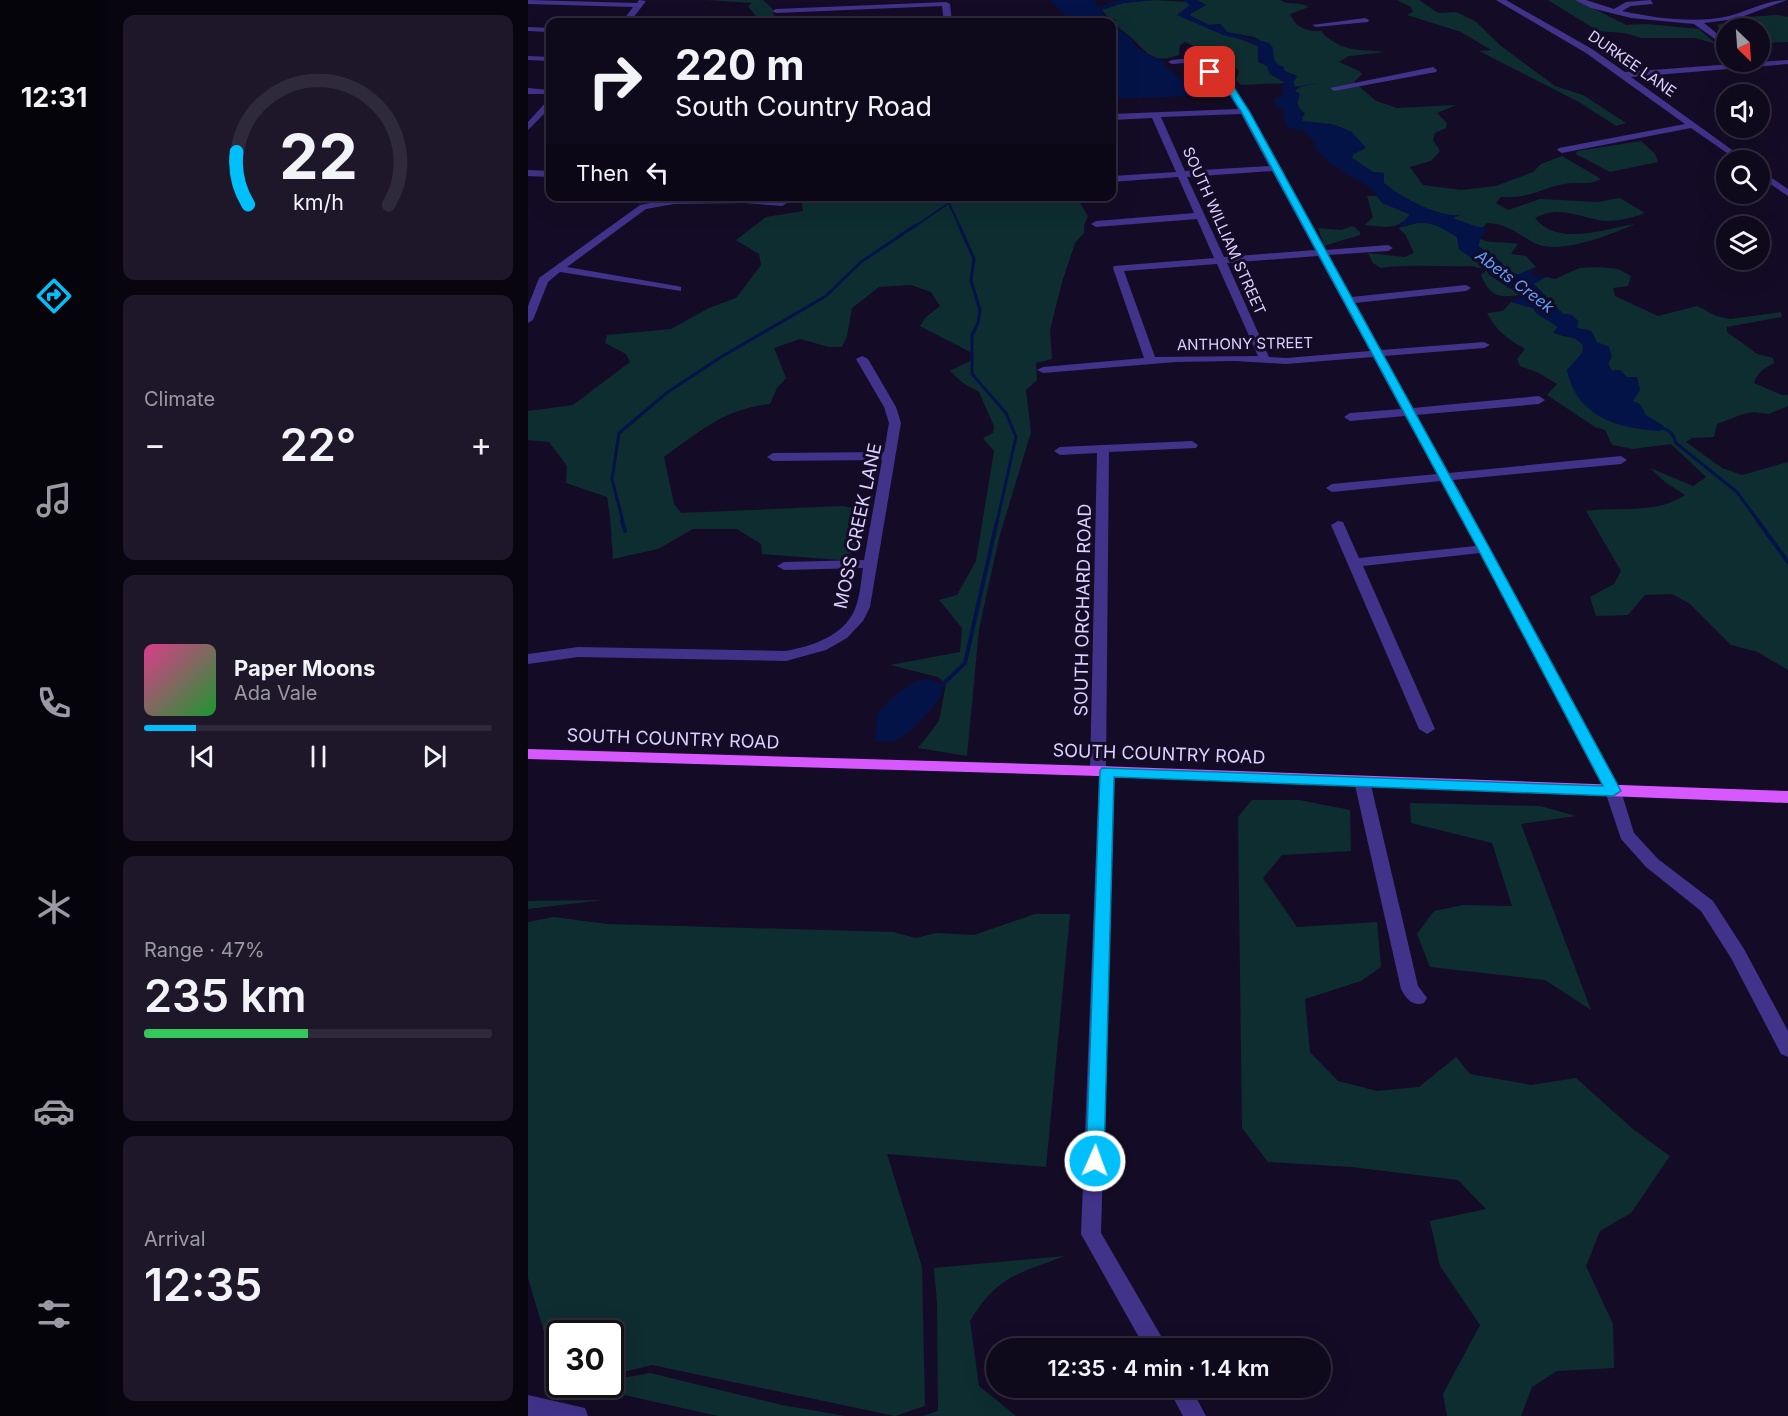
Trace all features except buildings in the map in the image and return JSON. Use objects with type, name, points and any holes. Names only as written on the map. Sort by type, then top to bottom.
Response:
[{"type":"main road","name":"SOUTH COUNTRY ROAD","points":[[528,754],[1103,771],[1788,797]]},
{"type":"street","name":"DURKEE LANE","points":[[1500,0],[1589,51],[1728,150]]},
{"type":"street","points":[[1579,0],[1615,12],[1697,22],[1727,19],[1783,0]]},
{"type":"street","points":[[528,2],[641,3]]},
{"type":"street","points":[[1615,12],[1629,4],[1650,2]]},
{"type":"street","points":[[629,18],[641,3]]},
{"type":"street","points":[[776,11],[946,4],[948,18]]},
{"type":"street","points":[[1316,25],[1365,20]]},
{"type":"street","points":[[1697,22],[1716,37]]},
{"type":"street","points":[[528,29],[546,30]]},
{"type":"street","points":[[528,58],[546,59]]},
{"type":"street","points":[[1172,62],[1211,58],[1245,111],[1613,791],[1627,835],[1652,862],[1707,906],[1722,927],[1788,1049]]},
{"type":"street","points":[[1770,62],[1788,62]]},
{"type":"street","points":[[1624,75],[1716,66]]},
{"type":"street","points":[[1334,88],[1433,70]]},
{"type":"street","points":[[528,91],[546,92]]},
{"type":"street","points":[[528,126],[546,107]]},
{"type":"street","points":[[1116,117],[1245,111]]},
{"type":"street","name":"SOUTH WILLIAM STREET","points":[[1155,115],[1265,360]]},
{"type":"street","points":[[1562,150],[1693,125]]},
{"type":"street","points":[[1116,179],[1275,168]]},
{"type":"street","points":[[528,173],[546,174]]},
{"type":"street","points":[[1770,180],[1788,193]]},
{"type":"street","points":[[528,320],[543,280],[637,210],[674,201]]},
{"type":"street","points":[[749,201],[782,203]]},
{"type":"street","points":[[1096,224],[1200,216]]},
{"type":"street","points":[[1151,362],[1118,268],[1388,248]]},
{"type":"street","points":[[560,268],[677,289]]},
{"type":"street","points":[[1348,301],[1466,288]]},
{"type":"street","name":"ANTHONY STREET","points":[[1043,370],[1207,358],[1286,361],[1484,345]]},
{"type":"street","name":"MOSS CREEK LANE","points":[[528,659],[578,652],[764,657],[805,652],[838,638],[851,627],[860,616],[894,436],[894,416],[862,359]]},
{"type":"street","points":[[1350,417],[1539,399]]},
{"type":"street","points":[[1060,451],[1192,445]]},
{"type":"street","name":"SOUTH ORCHARD ROAD","points":[[1103,450],[1103,771],[1091,1234],[1151,1338]]},
{"type":"street","points":[[773,457],[891,456]]},
{"type":"street","points":[[1332,488],[1621,460]]},
{"type":"street","points":[[1338,525],[1427,729]]},
{"type":"street","points":[[1354,563],[1484,549]]},
{"type":"street","points":[[784,566],[871,564]]},
{"type":"street","points":[[1362,781],[1410,989],[1418,998]]},
{"type":"street","points":[[1185,1398],[1195,1416]]},
{"type":"street","points":[[528,1406],[577,1416]]},
{"type":"green space","points":[[707,0],[763,0],[772,8],[774,18],[748,18],[756,16],[748,6],[752,3]]},
{"type":"green space","points":[[1154,0],[1187,2],[1191,5],[1185,9],[1182,17],[1258,46],[1259,59],[1267,66],[1270,74],[1286,83],[1241,85],[1236,80],[1239,71],[1224,59],[1196,51],[1194,46],[1185,42],[1180,45],[1179,55],[1164,59],[1153,56],[1116,25],[1116,18],[1107,16],[1102,10],[1123,3]]},
{"type":"green space","points":[[1197,0],[1280,0],[1305,5],[1309,7],[1290,14],[1295,23],[1303,28],[1322,31],[1331,40],[1345,47],[1386,52],[1349,56],[1339,62],[1362,74],[1354,82],[1376,101],[1397,108],[1456,105],[1437,113],[1447,123],[1446,128],[1435,133],[1433,140],[1440,151],[1431,161],[1410,167],[1423,185],[1461,190],[1496,186],[1533,172],[1541,164],[1562,156],[1601,179],[1564,184],[1519,197],[1501,197],[1496,203],[1508,210],[1540,199],[1598,202],[1620,198],[1645,213],[1609,221],[1559,212],[1543,214],[1535,218],[1545,227],[1568,234],[1582,234],[1635,224],[1585,242],[1557,247],[1534,243],[1500,225],[1487,223],[1483,227],[1477,227],[1452,218],[1458,215],[1440,213],[1419,205],[1384,183],[1384,173],[1373,172],[1352,158],[1357,140],[1352,134],[1333,125],[1303,122],[1294,91],[1301,86],[1295,87],[1293,82],[1297,76],[1286,72],[1276,63],[1273,48],[1254,37],[1227,32],[1220,24],[1209,25],[1191,16],[1190,14],[1206,5]]},
{"type":"green space","points":[[1397,0],[1419,0],[1438,13],[1456,12],[1475,21],[1501,46],[1555,86],[1583,95],[1626,123],[1616,126],[1579,102],[1479,51],[1491,50],[1461,32],[1407,15],[1413,12],[1411,7]]},
{"type":"green space","points":[[1548,0],[1577,0],[1626,25],[1647,24],[1699,29],[1716,44],[1695,38],[1642,38],[1624,33],[1598,31]]},
{"type":"green space","points":[[1777,15],[1788,17],[1788,42],[1770,43],[1770,18],[1742,18]]},
{"type":"green space","points":[[1641,141],[1655,154],[1658,162],[1610,172],[1576,154],[1577,151]]},
{"type":"green space","points":[[1367,196],[1377,196],[1383,203],[1411,215],[1395,226],[1365,225],[1373,217]]},
{"type":"green space","points":[[802,201],[1079,201],[1088,216],[1084,233],[1075,243],[1062,282],[1050,330],[1052,359],[1036,363],[1037,380],[1026,390],[1031,432],[999,538],[979,629],[967,756],[918,748],[939,721],[946,684],[938,677],[890,665],[960,652],[962,628],[939,600],[957,595],[976,561],[994,451],[983,438],[993,433],[994,426],[979,392],[963,383],[950,371],[970,361],[972,353],[920,326],[926,317],[940,306],[931,292],[911,285],[879,287],[852,308],[847,336],[842,347],[829,347],[800,339],[774,348],[786,378],[777,388],[770,404],[726,416],[701,430],[664,457],[674,504],[681,513],[843,506],[862,510],[854,551],[840,560],[762,554],[761,544],[737,529],[693,529],[658,549],[613,559],[607,497],[566,483],[567,466],[549,442],[528,440],[528,411],[573,405],[630,362],[626,354],[605,343],[607,335],[671,329],[709,308],[736,298],[761,265],[759,254],[736,240],[766,217],[803,211]]},
{"type":"green space","points":[[1424,221],[1441,227],[1457,237],[1459,249],[1486,267],[1381,268],[1373,263],[1368,253],[1405,257],[1414,253],[1405,234],[1398,228]]},
{"type":"green space","points":[[1353,226],[1360,232],[1360,235],[1324,246],[1318,228],[1341,230]]},
{"type":"green space","points":[[1480,239],[1518,244],[1511,254],[1526,256],[1536,267],[1510,275],[1501,262],[1478,246]]},
{"type":"green space","points":[[1579,268],[1618,269],[1631,276],[1628,286],[1613,288],[1615,296],[1658,316],[1697,306],[1716,316],[1730,319],[1781,312],[1782,317],[1727,327],[1727,332],[1757,354],[1773,358],[1774,363],[1759,373],[1754,383],[1782,395],[1788,395],[1788,406],[1769,414],[1754,412],[1743,414],[1717,424],[1714,437],[1692,438],[1686,442],[1722,468],[1742,475],[1788,462],[1788,670],[1758,652],[1731,645],[1690,604],[1672,594],[1645,595],[1628,615],[1596,616],[1590,597],[1614,584],[1621,571],[1586,511],[1649,508],[1674,501],[1685,495],[1665,482],[1650,468],[1693,486],[1706,477],[1671,444],[1633,449],[1612,445],[1605,430],[1595,427],[1547,395],[1557,384],[1539,373],[1520,366],[1517,359],[1525,349],[1503,334],[1487,313],[1503,311],[1511,302],[1533,308],[1558,327],[1553,332],[1580,342],[1598,371],[1626,377],[1620,370],[1612,371],[1591,331],[1577,328],[1578,321],[1572,315],[1563,314],[1533,283],[1546,277],[1555,279]]},
{"type":"green space","points":[[1487,270],[1488,274],[1509,288],[1527,294],[1504,296],[1494,293],[1481,275]]},
{"type":"green space","points":[[1252,800],[1299,800],[1350,810],[1351,851],[1282,855],[1263,878],[1297,927],[1377,922],[1381,967],[1361,981],[1305,999],[1310,1052],[1338,1081],[1377,1091],[1419,1087],[1456,1057],[1470,1074],[1531,1085],[1576,1078],[1634,1130],[1670,1156],[1631,1213],[1600,1231],[1586,1266],[1613,1324],[1614,1368],[1557,1371],[1532,1387],[1521,1416],[1447,1416],[1443,1394],[1480,1325],[1440,1266],[1430,1221],[1486,1209],[1458,1180],[1352,1167],[1268,1162],[1242,1128],[1238,817]]},
{"type":"green space","points":[[1410,803],[1540,806],[1576,816],[1521,824],[1591,1010],[1545,980],[1430,967],[1417,934],[1434,911],[1463,905],[1512,906],[1492,843],[1411,823]]},
{"type":"green space","points":[[603,900],[528,909],[528,901]]},
{"type":"green space","points":[[1035,914],[1070,914],[1046,1167],[887,1154],[922,1267],[925,1406],[895,1416],[652,1365],[624,1372],[624,1320],[546,1320],[546,1339],[528,1278],[528,922],[554,917],[607,924],[893,932],[916,938],[936,933],[974,935]]},
{"type":"green space","points":[[1065,1256],[1010,1278],[990,1294],[970,1321],[979,1386],[986,1392],[986,1398],[994,1398],[1016,1416],[922,1416],[938,1411],[937,1302],[934,1268]]},
{"type":"green space","points":[[650,1373],[782,1405],[845,1416],[718,1416],[624,1395],[624,1378]]},
{"type":"water","points":[[1049,0],[1094,0],[1098,7],[1120,0],[1154,0],[1123,3],[1100,10],[1109,18],[1068,18]]},
{"type":"water","points":[[1182,0],[1197,0],[1206,5],[1190,13],[1191,16],[1209,25],[1221,24],[1219,26],[1225,28],[1227,32],[1269,43],[1273,48],[1276,62],[1284,67],[1284,71],[1297,77],[1293,82],[1295,87],[1319,83],[1294,90],[1300,94],[1297,105],[1305,114],[1301,119],[1332,124],[1352,132],[1366,148],[1352,155],[1352,158],[1373,172],[1384,173],[1384,184],[1420,206],[1441,213],[1460,215],[1453,218],[1483,227],[1486,231],[1478,246],[1501,262],[1510,274],[1519,274],[1536,267],[1531,272],[1534,276],[1546,277],[1534,284],[1563,314],[1572,315],[1578,321],[1577,328],[1591,331],[1597,342],[1609,347],[1612,357],[1608,364],[1612,371],[1620,370],[1627,377],[1637,377],[1640,390],[1633,401],[1640,404],[1646,415],[1664,426],[1660,431],[1615,423],[1590,410],[1572,386],[1567,370],[1582,353],[1583,345],[1575,338],[1553,333],[1558,327],[1536,313],[1533,308],[1511,302],[1526,294],[1499,279],[1459,249],[1457,237],[1429,224],[1422,223],[1398,228],[1410,214],[1382,203],[1371,188],[1330,163],[1315,148],[1316,144],[1305,131],[1288,128],[1283,116],[1285,112],[1276,105],[1274,99],[1284,95],[1282,90],[1285,83],[1270,74],[1267,66],[1258,62],[1258,46],[1249,41],[1223,35],[1177,15],[1190,5]]},
{"type":"water","points":[[1116,27],[1132,40],[1136,48],[1167,63],[1162,64],[1183,81],[1193,96],[1116,99]]},
{"type":"water","points":[[931,679],[939,685],[942,693],[927,714],[897,740],[875,741],[877,713],[908,686]]},
{"type":"waterway","points":[[914,227],[952,201]]},
{"type":"waterway","points":[[949,203],[960,227]]},
{"type":"waterway","points":[[623,522],[612,479],[619,433],[668,392],[721,357],[826,296],[861,262],[916,225]]},
{"type":"waterway","points":[[959,225],[974,259],[971,281],[980,310],[978,323],[972,335],[972,374],[1006,413],[1016,437],[997,522]]},
{"type":"waterway","name":"Abets Creek","points":[[1659,427],[1670,432],[1676,443],[1737,492],[1759,522]]},
{"type":"waterway","points":[[622,521],[625,531]]},
{"type":"waterway","points":[[937,690],[965,663],[997,521]]},
{"type":"waterway","name":"Abets Creek","points":[[1758,521],[1788,562]]},
{"type":"route","points":[[1095,1161],[1107,771],[1613,791],[1245,111],[1221,74],[1210,72]]}]
